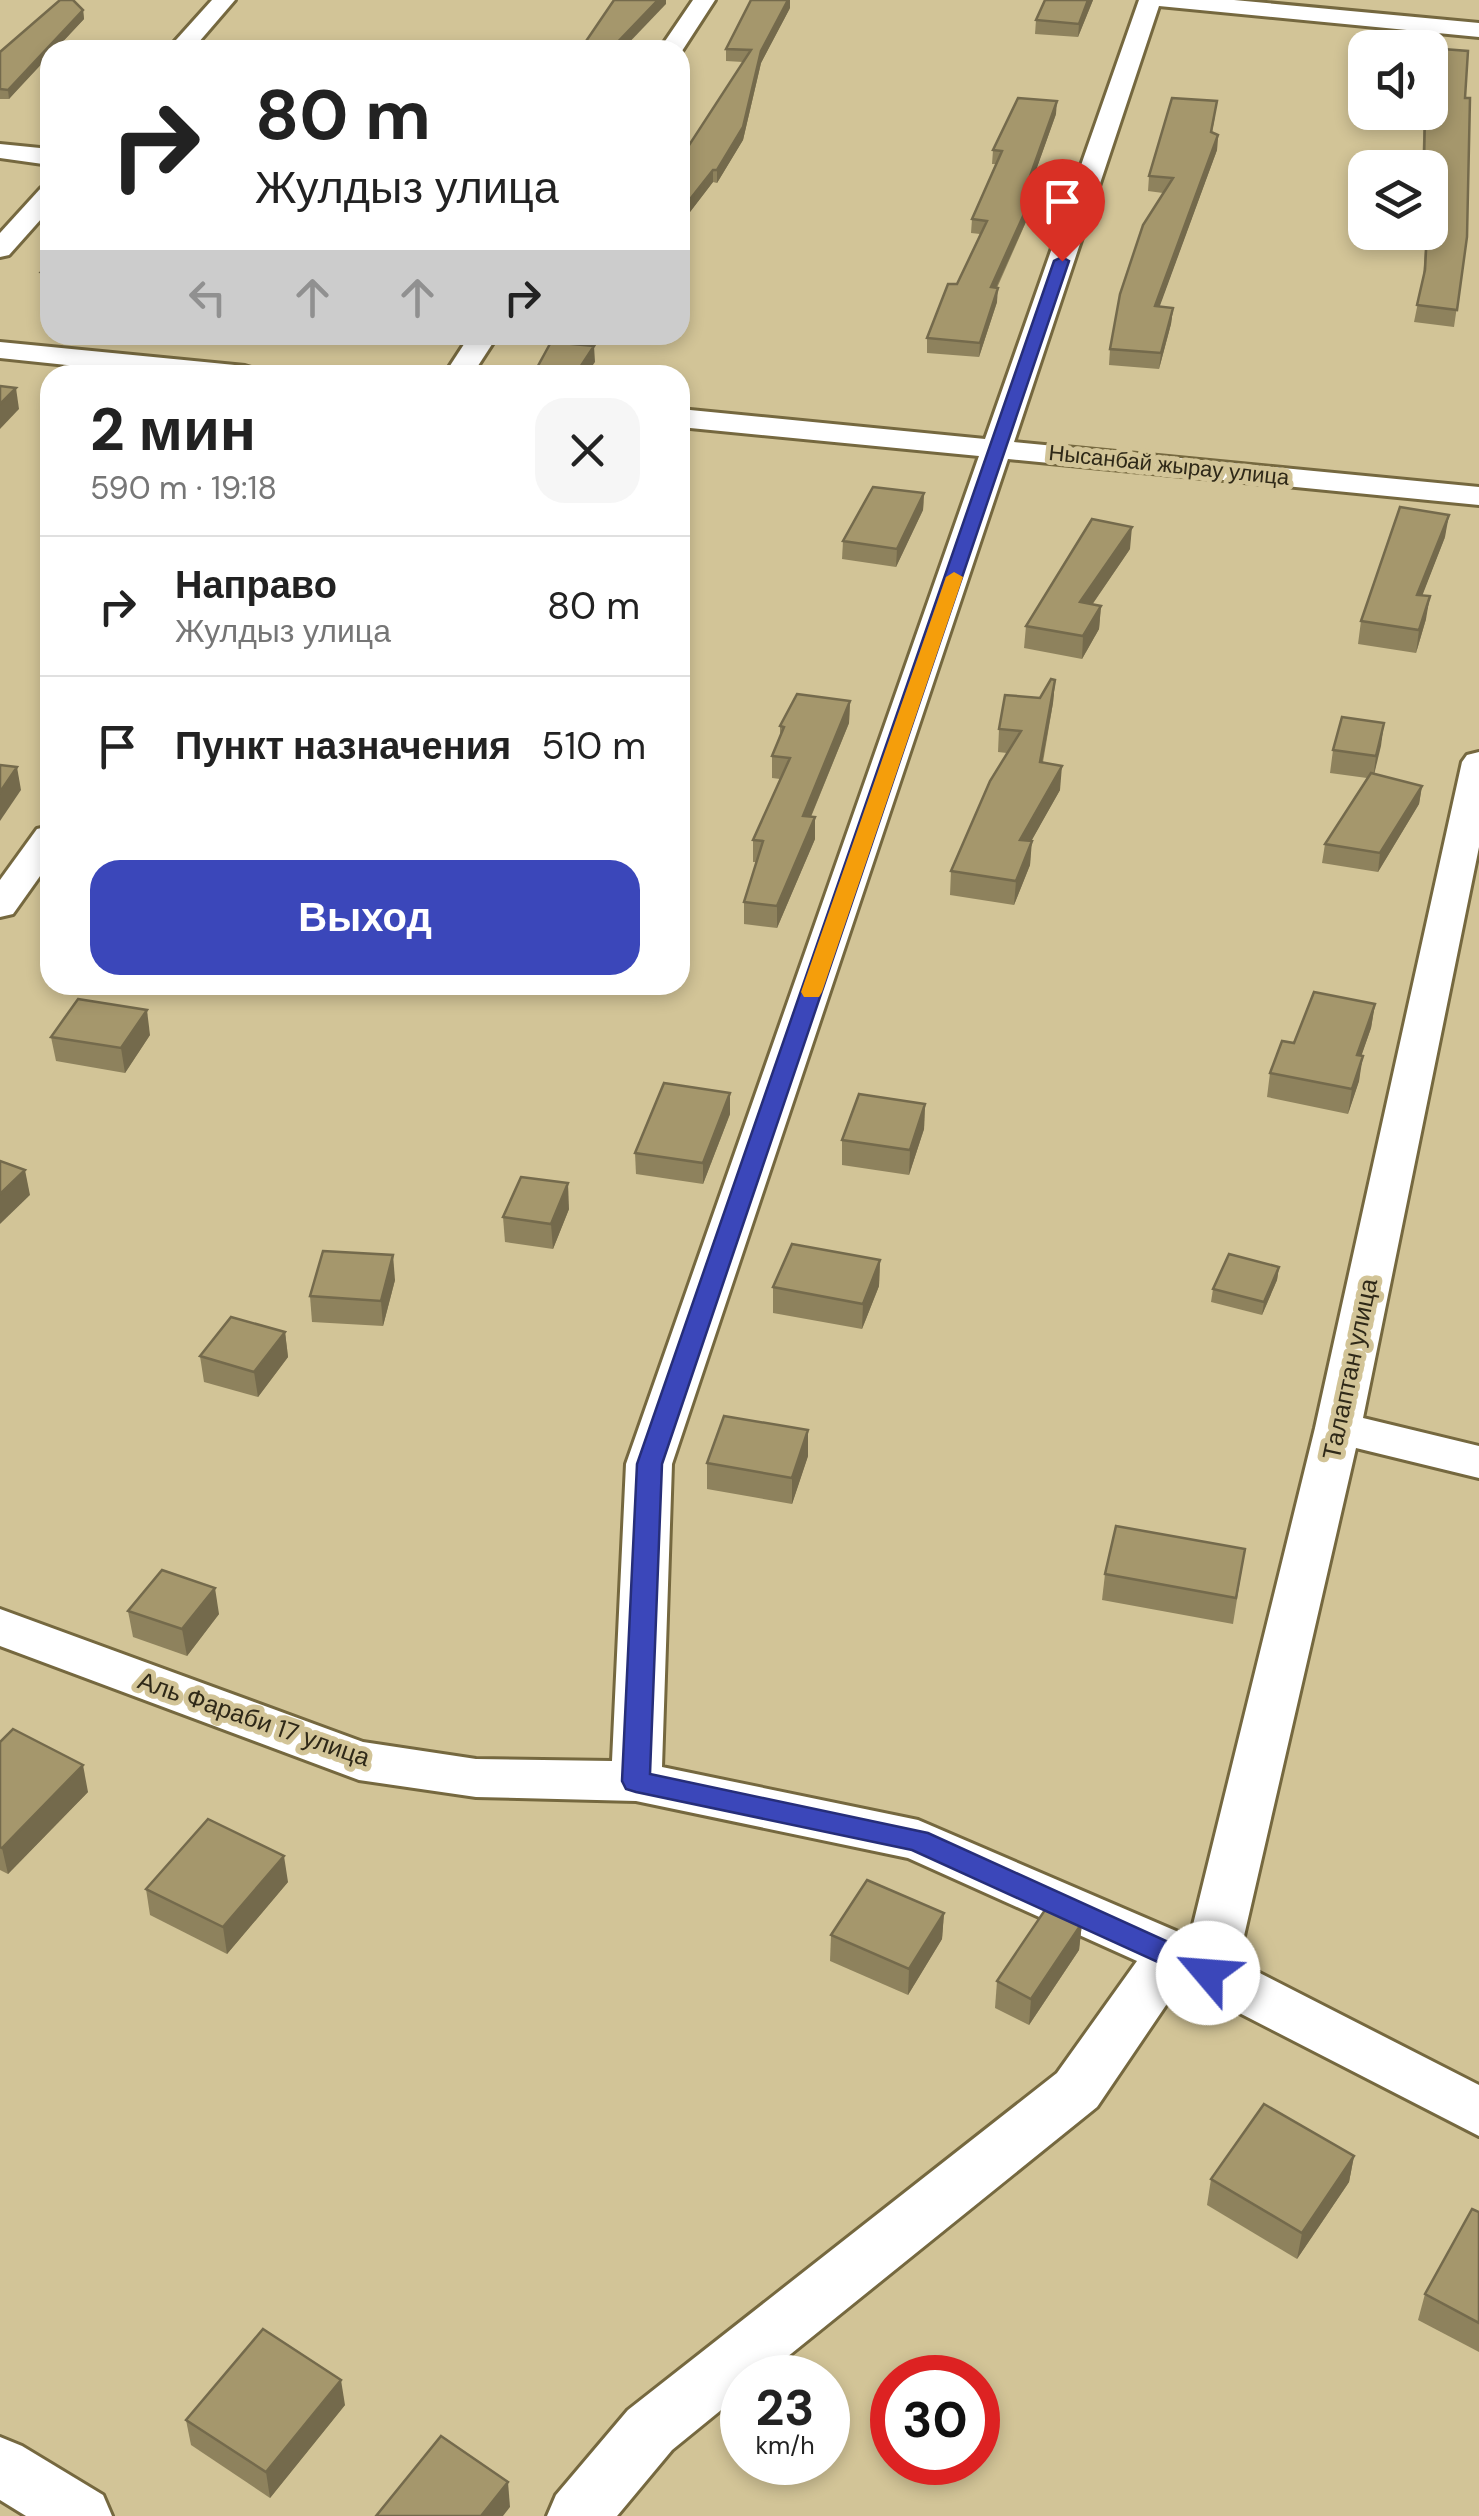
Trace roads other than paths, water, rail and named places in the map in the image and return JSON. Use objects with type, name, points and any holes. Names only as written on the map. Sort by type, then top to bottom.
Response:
[{"type":"street","points":[[188,40],[224,0]]},
{"type":"street","points":[[678,40],[704,0]]},
{"type":"street","points":[[636,1781],[649,1464],[1150,0]]},
{"type":"street","points":[[1162,0],[1479,30]]},
{"type":"street","points":[[0,152],[40,157]]},
{"type":"street","points":[[0,248],[40,204]]},
{"type":"street","points":[[0,350],[147,365]]},
{"type":"street","name":"Нысанбай жырау улица","points":[[690,419],[1479,496]]},
{"type":"street","name":"Талаптан улица","points":[[1190,1963],[1338,1428],[1479,762]]},
{"type":"street","points":[[0,906],[40,851]]},
{"type":"street","points":[[1338,1428],[1479,1462]]},
{"type":"street","name":"Аль Фараби 17 улица","points":[[0,1627],[358,1760],[476,1778],[636,1781],[918,1840],[1190,1963],[1479,2112]]},
{"type":"street","points":[[578,2516],[650,2430],[1076,2090],[1190,1963]]},
{"type":"street","points":[[0,2466],[80,2516]]}]
